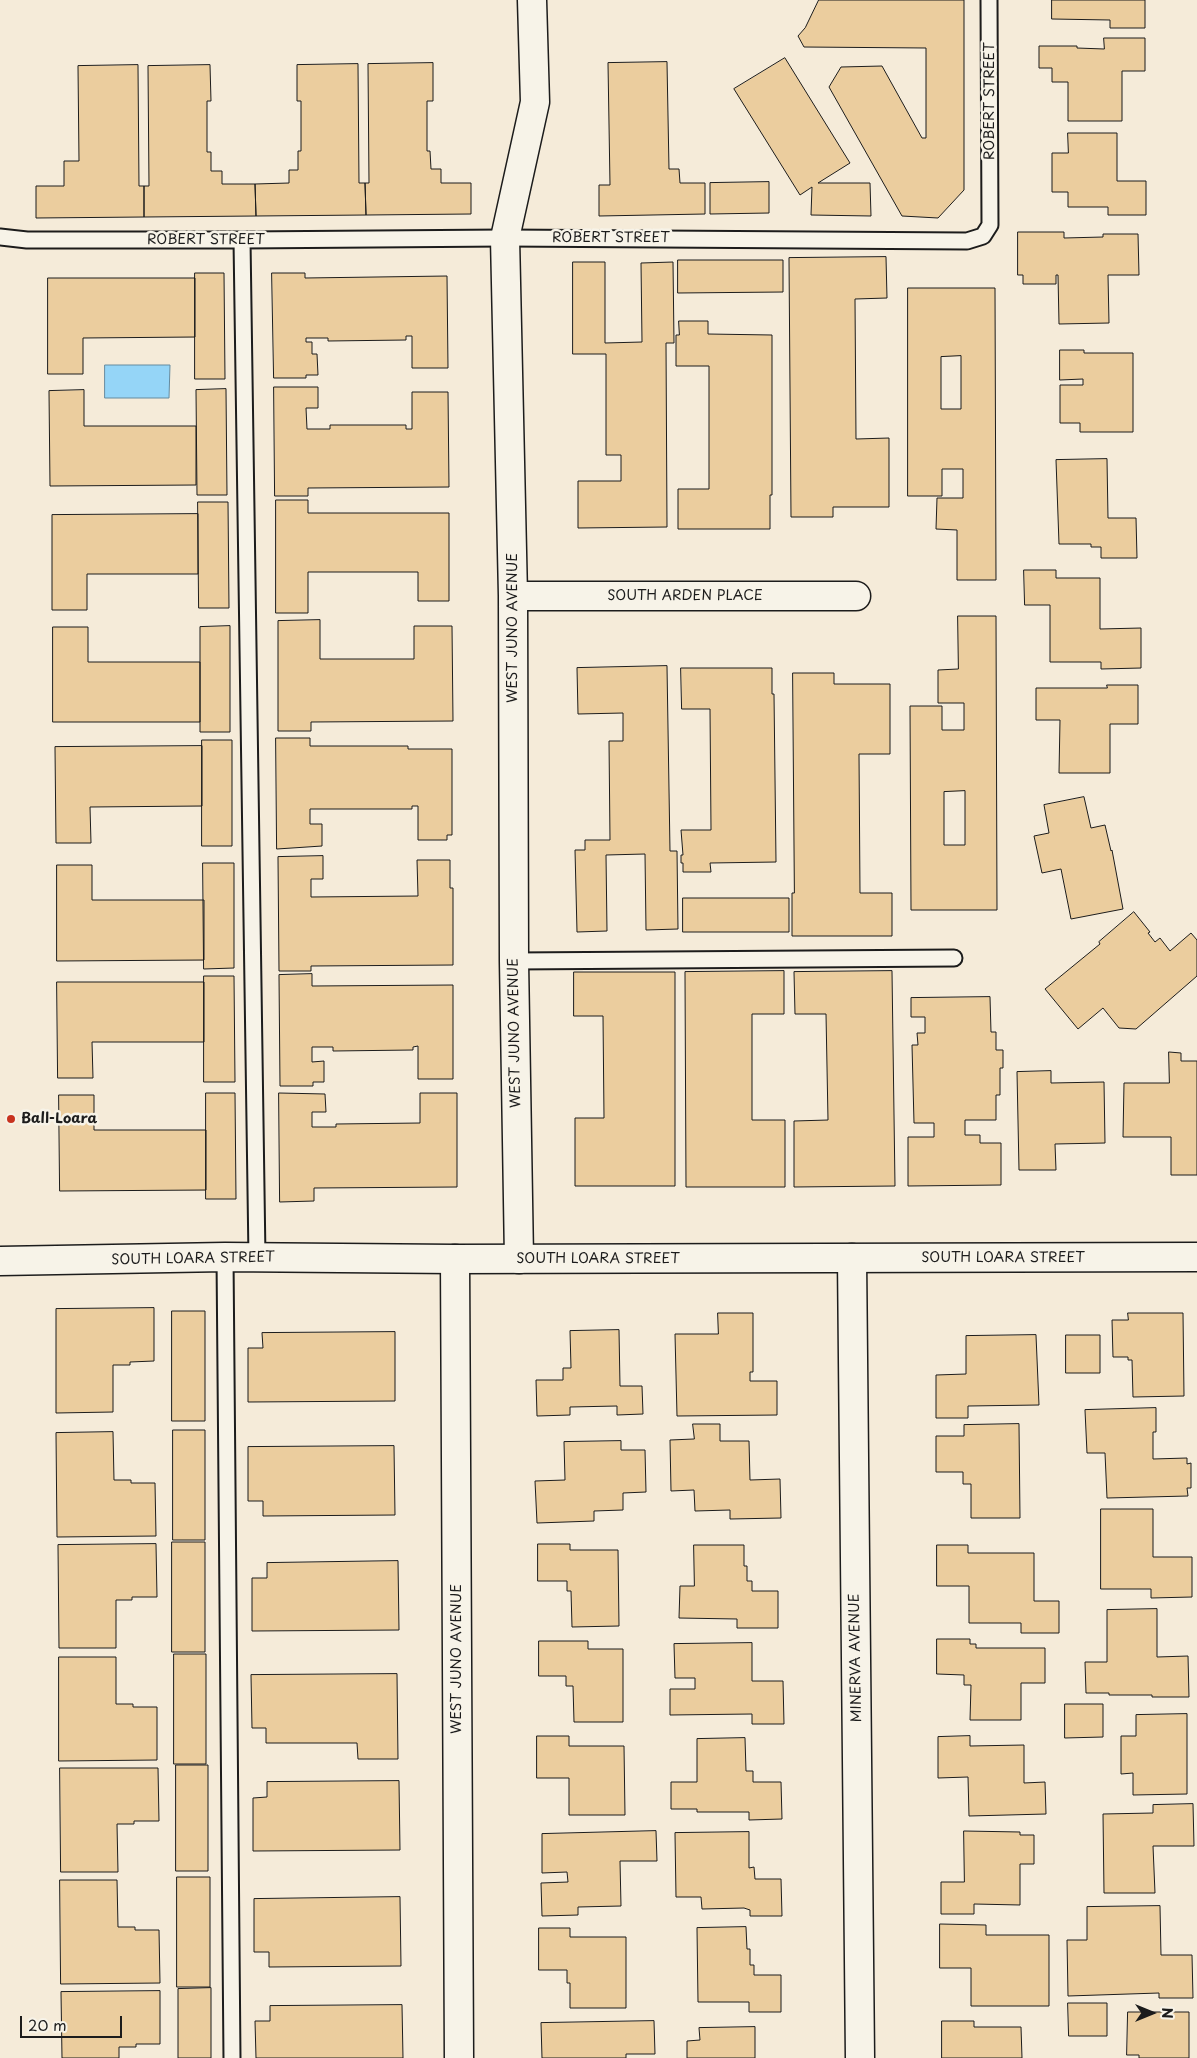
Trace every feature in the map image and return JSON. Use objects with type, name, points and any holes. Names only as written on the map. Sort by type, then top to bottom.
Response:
[{"type":"street","name":"WEST JUNO AVENUE","points":[[519,1259],[514,962],[513,596],[505,238],[535,102],[532,0]]},
{"type":"street","name":"SOUTH ARDEN PLACE","points":[[513,596],[856,596]]},
{"type":"street","name":"SOUTH LOARA STREET","points":[[0,1261],[225,1257],[455,1259],[1197,1257]]},
{"type":"street","name":"MINERVA AVENUE","points":[[852,1258],[860,2058]]},
{"type":"street","name":"WEST JUNO AVENUE","points":[[455,1259],[460,2058]]},
{"type":"lane","name":"ROBERT STREET","points":[[0,237],[27,240],[505,238],[966,241],[982,236],[990,225],[989,0]]},
{"type":"lane","points":[[242,240],[257,1257]]},
{"type":"lane","points":[[514,962],[954,958]]},
{"type":"lane","points":[[225,1257],[232,2058]]},
{"type":"water","points":[[105,365],[170,365],[169,398],[105,398]]},
{"type":"building","points":[[819,0],[964,0],[964,190],[938,218],[902,216],[829,87],[841,67],[882,66],[922,138],[926,138],[926,48],[804,47],[798,36],[805,28]]},
{"type":"building","points":[[1052,0],[1145,0],[1145,28],[1110,28],[1110,20],[1052,19]]},
{"type":"building","points":[[1104,38],[1145,38],[1145,71],[1122,71],[1122,121],[1068,121],[1068,82],[1052,82],[1052,68],[1039,68],[1039,46],[1077,46],[1077,48],[1104,49]]},
{"type":"building","points":[[785,58],[850,163],[818,183],[870,183],[871,216],[811,215],[812,187],[800,195],[734,89]]},
{"type":"building","points":[[667,62],[669,169],[679,169],[680,183],[705,183],[705,214],[599,216],[599,185],[610,185],[608,63]]},
{"type":"building","points":[[433,63],[433,101],[427,101],[427,151],[430,151],[431,169],[441,169],[441,183],[471,183],[471,214],[366,215],[365,183],[369,183],[368,64]]},
{"type":"building","points":[[358,64],[359,183],[365,183],[366,215],[256,216],[255,184],[289,183],[289,170],[298,170],[298,151],[301,151],[301,101],[297,101],[297,65]]},
{"type":"building","points":[[138,65],[139,186],[144,186],[144,217],[36,218],[36,186],[64,186],[64,161],[79,161],[78,66]]},
{"type":"building","points":[[210,65],[211,101],[207,101],[207,152],[211,152],[211,171],[222,171],[222,184],[255,184],[256,216],[144,217],[144,186],[149,186],[148,66]]},
{"type":"building","points":[[1068,133],[1117,133],[1117,181],[1146,181],[1146,215],[1108,215],[1108,207],[1068,207],[1068,192],[1052,192],[1052,153],[1068,153]]},
{"type":"building","points":[[769,182],[769,213],[710,214],[710,183]]},
{"type":"building","points":[[1018,232],[1064,232],[1064,238],[1103,237],[1103,234],[1138,234],[1139,275],[1108,275],[1109,323],[1059,324],[1058,275],[1056,275],[1056,284],[1023,284],[1023,275],[1018,275]]},
{"type":"building","points":[[886,257],[887,298],[855,299],[856,439],[889,438],[889,507],[833,507],[833,517],[791,517],[789,258]]},
{"type":"building","points":[[678,260],[783,260],[783,292],[678,293]]},
{"type":"building","points":[[573,262],[605,262],[605,343],[642,342],[641,263],[673,262],[674,343],[666,343],[667,527],[578,528],[578,481],[621,481],[621,455],[606,455],[606,354],[573,354]]},
{"type":"building","points":[[195,273],[224,273],[225,379],[195,379]]},
{"type":"building","points":[[272,273],[305,273],[305,278],[447,276],[448,368],[412,368],[412,336],[406,336],[406,340],[328,341],[328,338],[306,338],[306,342],[312,342],[312,354],[317,354],[318,375],[306,375],[306,378],[274,378]]},
{"type":"building","points":[[48,278],[195,278],[195,337],[83,338],[83,374],[48,374]]},
{"type":"building","points":[[908,288],[995,288],[996,580],[957,580],[957,530],[936,529],[937,498],[963,498],[963,469],[942,469],[942,496],[908,496]],"holes":[[[961,356],[961,409],[941,409],[941,357]]]},
{"type":"building","points":[[679,321],[708,321],[708,334],[772,335],[772,495],[770,495],[770,529],[678,529],[678,489],[709,489],[709,366],[676,366],[676,335],[679,335]]},
{"type":"building","points":[[1060,350],[1084,350],[1084,353],[1133,353],[1133,432],[1080,432],[1080,423],[1060,423],[1060,385],[1083,385],[1083,379],[1060,380]]},
{"type":"building","points":[[274,387],[318,387],[318,408],[306,408],[307,429],[330,429],[330,425],[406,425],[406,429],[412,429],[412,392],[448,392],[449,487],[308,488],[308,496],[275,496]]},
{"type":"building","points":[[226,389],[227,495],[197,495],[196,390]]},
{"type":"building","points":[[84,390],[84,426],[196,426],[196,485],[50,486],[49,391]]},
{"type":"building","points":[[1107,459],[1108,518],[1136,518],[1137,558],[1101,558],[1101,547],[1091,547],[1091,544],[1059,544],[1056,460]]},
{"type":"building","points":[[276,500],[308,500],[308,513],[449,513],[449,601],[418,601],[418,572],[308,572],[308,613],[276,613]]},
{"type":"building","points":[[198,502],[228,502],[229,608],[199,608]]},
{"type":"building","points":[[198,514],[198,574],[87,574],[87,610],[52,610],[52,515]]},
{"type":"building","points":[[1024,570],[1056,570],[1056,578],[1100,578],[1100,629],[1141,628],[1141,668],[1101,669],[1101,662],[1050,662],[1050,605],[1025,605]]},
{"type":"building","points":[[958,616],[996,616],[997,910],[911,910],[910,706],[942,706],[942,730],[964,730],[964,703],[938,703],[938,670],[958,669]],"holes":[[[965,791],[965,845],[944,845],[944,792]]]},
{"type":"building","points":[[320,620],[320,659],[414,659],[414,626],[452,626],[453,721],[311,722],[311,731],[278,731],[278,621]]},
{"type":"building","points":[[230,626],[230,732],[200,732],[200,627]]},
{"type":"building","points":[[53,627],[88,627],[88,662],[200,662],[200,722],[53,722]]},
{"type":"building","points":[[667,666],[670,851],[677,851],[678,929],[646,930],[645,854],[606,855],[607,931],[577,932],[575,850],[585,850],[585,840],[610,840],[609,741],[623,741],[623,713],[578,714],[577,668]]},
{"type":"building","points":[[681,668],[772,668],[776,862],[710,863],[711,872],[683,872],[683,863],[681,863],[681,855],[683,855],[681,830],[711,830],[710,709],[682,709]]},
{"type":"building","points":[[793,673],[834,673],[834,684],[890,684],[890,754],[859,754],[860,893],[892,893],[892,936],[792,936],[792,893],[794,893]]},
{"type":"building","points":[[1107,685],[1138,685],[1138,724],[1110,724],[1110,773],[1059,773],[1060,720],[1036,720],[1036,688],[1107,688]]},
{"type":"building","points":[[276,738],[310,738],[310,746],[408,746],[408,749],[452,749],[452,835],[447,835],[447,840],[418,840],[418,806],[412,806],[412,809],[310,809],[310,824],[322,824],[322,846],[277,849]]},
{"type":"building","points":[[202,740],[232,740],[232,846],[202,846]]},
{"type":"building","points":[[202,746],[202,806],[90,807],[91,843],[56,843],[55,747]]},
{"type":"building","points":[[1084,797],[1091,828],[1105,825],[1112,850],[1123,909],[1071,919],[1061,869],[1042,873],[1034,836],[1049,833],[1044,805]]},
{"type":"building","points":[[323,856],[323,879],[311,879],[311,897],[418,896],[417,860],[450,860],[450,888],[453,888],[453,965],[311,966],[311,971],[279,971],[278,857]]},
{"type":"building","points":[[203,863],[234,863],[234,968],[204,969]]},
{"type":"building","points":[[57,865],[92,865],[92,900],[204,900],[204,960],[57,961]]},
{"type":"building","points":[[683,898],[789,898],[789,932],[683,932]]},
{"type":"building","points":[[1134,912],[1150,932],[1148,933],[1155,942],[1160,938],[1170,951],[1191,933],[1197,940],[1197,976],[1136,1029],[1119,1028],[1103,1008],[1078,1029],[1045,989],[1100,944],[1099,942]]},
{"type":"building","points":[[784,971],[784,1014],[752,1014],[752,1120],[785,1120],[785,1187],[686,1187],[685,972]]},
{"type":"building","points":[[892,971],[895,1186],[794,1187],[794,1121],[828,1120],[826,1014],[795,1014],[794,972]]},
{"type":"building","points":[[574,972],[675,972],[675,1186],[575,1186],[575,1118],[604,1118],[603,1016],[574,1016]]},
{"type":"building","points":[[312,974],[312,986],[453,985],[453,1079],[418,1079],[418,1046],[413,1047],[413,1050],[333,1051],[333,1047],[312,1047],[312,1062],[324,1061],[324,1082],[313,1082],[313,1086],[280,1086],[279,975]]},
{"type":"building","points":[[204,976],[234,976],[235,1082],[204,1082]]},
{"type":"building","points":[[57,982],[204,982],[204,1042],[92,1042],[93,1078],[58,1078]]},
{"type":"building","points":[[990,997],[991,1032],[996,1032],[996,1050],[1003,1050],[1003,1068],[1000,1068],[1000,1095],[996,1095],[996,1120],[965,1120],[965,1135],[980,1135],[980,1143],[1001,1143],[1001,1185],[908,1186],[908,1137],[934,1137],[934,1123],[914,1123],[912,1045],[918,1045],[917,1033],[925,1033],[925,1017],[911,1017],[911,998]]},
{"type":"building","points":[[1169,1052],[1181,1053],[1181,1061],[1197,1061],[1197,1175],[1171,1175],[1171,1137],[1123,1137],[1124,1083],[1169,1083]]},
{"type":"building","points":[[1051,1071],[1051,1083],[1104,1082],[1105,1143],[1055,1144],[1056,1170],[1019,1170],[1017,1072]]},
{"type":"building","points":[[206,1093],[235,1093],[236,1199],[206,1199]]},
{"type":"building","points":[[279,1093],[325,1094],[326,1112],[312,1112],[312,1127],[336,1127],[336,1124],[420,1123],[420,1093],[457,1093],[457,1187],[314,1188],[314,1201],[280,1202]]},
{"type":"building","points":[[59,1095],[94,1095],[94,1130],[206,1130],[206,1190],[60,1191]]},
{"type":"building","points":[[154,1308],[154,1361],[130,1362],[130,1365],[113,1365],[113,1412],[56,1413],[56,1309]]},
{"type":"building","points":[[172,1311],[205,1311],[205,1421],[172,1421]]},
{"type":"building","points":[[718,1313],[753,1313],[753,1372],[750,1372],[750,1381],[777,1381],[777,1415],[677,1416],[675,1334],[718,1334]]},
{"type":"building","points":[[1128,1313],[1183,1313],[1184,1396],[1133,1397],[1132,1360],[1128,1360],[1128,1357],[1113,1357],[1112,1320],[1128,1320]]},
{"type":"building","points":[[619,1330],[620,1386],[642,1386],[643,1414],[617,1415],[617,1406],[570,1407],[570,1415],[537,1416],[536,1380],[563,1380],[563,1368],[571,1368],[570,1331]]},
{"type":"building","points":[[395,1332],[395,1401],[248,1402],[248,1348],[263,1348],[262,1333]]},
{"type":"building","points":[[1036,1335],[1039,1405],[968,1406],[968,1418],[936,1418],[936,1375],[966,1374],[966,1336]]},
{"type":"building","points":[[1066,1335],[1100,1335],[1100,1373],[1066,1373]]},
{"type":"building","points":[[1156,1408],[1156,1432],[1153,1432],[1153,1459],[1187,1458],[1187,1464],[1191,1463],[1191,1488],[1187,1488],[1188,1496],[1107,1498],[1105,1453],[1087,1453],[1085,1410]]},
{"type":"building","points":[[693,1424],[720,1424],[720,1441],[749,1441],[750,1480],[780,1479],[781,1518],[730,1519],[730,1510],[695,1511],[694,1490],[671,1491],[670,1440],[694,1439]]},
{"type":"building","points":[[1019,1424],[1020,1518],[971,1518],[971,1484],[963,1484],[963,1472],[936,1472],[936,1436],[964,1436],[964,1425]]},
{"type":"building","points":[[173,1430],[205,1430],[205,1540],[173,1540]]},
{"type":"building","points":[[113,1432],[114,1480],[131,1480],[131,1483],[155,1483],[156,1536],[57,1537],[56,1433]]},
{"type":"building","points":[[621,1441],[621,1450],[645,1450],[646,1492],[623,1493],[623,1510],[594,1511],[594,1521],[537,1523],[535,1481],[565,1480],[564,1442]]},
{"type":"building","points":[[394,1446],[395,1515],[263,1516],[263,1501],[248,1501],[248,1447]]},
{"type":"building","points":[[1101,1509],[1153,1509],[1153,1557],[1192,1557],[1192,1597],[1151,1598],[1151,1589],[1101,1589]]},
{"type":"building","points":[[172,1542],[205,1542],[205,1652],[172,1652]]},
{"type":"building","points":[[156,1544],[157,1597],[132,1597],[132,1600],[116,1600],[116,1648],[59,1648],[58,1545]]},
{"type":"building","points":[[538,1544],[570,1544],[570,1550],[618,1550],[619,1626],[572,1627],[571,1591],[567,1591],[567,1581],[538,1581]]},
{"type":"building","points":[[694,1545],[744,1545],[744,1566],[747,1566],[747,1581],[752,1581],[752,1591],[778,1591],[778,1628],[737,1628],[737,1619],[679,1618],[680,1586],[694,1586]]},
{"type":"building","points":[[937,1545],[968,1545],[968,1553],[1034,1553],[1034,1601],[1059,1601],[1059,1633],[1021,1633],[1021,1623],[969,1623],[969,1586],[937,1586]]},
{"type":"building","points":[[398,1561],[399,1630],[252,1631],[252,1578],[267,1578],[267,1563]]},
{"type":"building","points":[[1157,1609],[1157,1657],[1188,1656],[1189,1697],[1086,1693],[1085,1662],[1107,1662],[1107,1610]]},
{"type":"building","points":[[937,1639],[970,1639],[970,1644],[976,1644],[976,1648],[1045,1648],[1045,1683],[1021,1683],[1021,1720],[970,1720],[971,1685],[964,1685],[964,1675],[937,1674]]},
{"type":"building","points":[[539,1641],[588,1641],[588,1649],[623,1649],[623,1722],[574,1722],[573,1686],[566,1686],[566,1676],[539,1676]]},
{"type":"building","points":[[752,1643],[752,1681],[783,1681],[784,1724],[752,1724],[752,1714],[670,1715],[670,1689],[695,1689],[695,1678],[675,1678],[674,1644]]},
{"type":"building","points":[[174,1654],[206,1654],[206,1764],[174,1764]]},
{"type":"building","points":[[59,1657],[116,1657],[116,1704],[133,1704],[133,1707],[157,1707],[157,1760],[59,1761]]},
{"type":"building","points":[[397,1674],[398,1759],[358,1759],[357,1743],[266,1743],[266,1728],[252,1728],[251,1675]]},
{"type":"building","points":[[1065,1704],[1103,1704],[1103,1737],[1065,1738]]},
{"type":"building","points":[[1187,1714],[1187,1794],[1133,1795],[1133,1773],[1121,1774],[1121,1736],[1136,1736],[1136,1715]]},
{"type":"building","points":[[537,1736],[569,1736],[569,1746],[624,1746],[625,1815],[569,1815],[569,1778],[537,1778]]},
{"type":"building","points":[[970,1736],[970,1746],[1024,1745],[1024,1783],[1045,1782],[1046,1814],[969,1816],[968,1777],[938,1778],[938,1737]]},
{"type":"building","points":[[745,1738],[746,1771],[753,1771],[753,1782],[781,1782],[782,1819],[749,1820],[749,1812],[697,1812],[697,1809],[671,1809],[671,1782],[697,1782],[697,1739]]},
{"type":"building","points":[[176,1765],[208,1765],[208,1871],[176,1871]]},
{"type":"building","points":[[60,1768],[158,1768],[159,1821],[134,1821],[134,1824],[117,1824],[118,1872],[61,1872]]},
{"type":"building","points":[[399,1781],[400,1850],[253,1851],[253,1798],[267,1797],[267,1782]]},
{"type":"building","points":[[1193,1804],[1194,1846],[1153,1846],[1155,1893],[1104,1893],[1103,1814],[1153,1813],[1153,1805]]},
{"type":"building","points":[[656,1831],[657,1861],[620,1861],[621,1906],[578,1907],[578,1915],[542,1916],[541,1883],[568,1882],[567,1872],[542,1873],[542,1834]]},
{"type":"building","points":[[964,1831],[1020,1832],[1020,1835],[1034,1835],[1034,1864],[1020,1864],[1020,1905],[974,1904],[974,1914],[941,1914],[941,1882],[964,1882]]},
{"type":"building","points":[[749,1832],[749,1868],[754,1867],[755,1879],[781,1879],[782,1916],[750,1916],[750,1910],[744,1908],[702,1909],[701,1897],[676,1897],[675,1833]]},
{"type":"building","points":[[177,1877],[210,1877],[210,1987],[177,1987]]},
{"type":"building","points":[[60,1880],[117,1880],[118,1927],[135,1927],[135,1930],[159,1930],[160,1983],[61,1984]]},
{"type":"building","points":[[400,1897],[401,1966],[269,1967],[269,1952],[254,1952],[254,1899]]},
{"type":"building","points":[[1160,1906],[1161,1955],[1192,1955],[1193,1998],[1159,1998],[1159,1993],[1068,1996],[1067,1940],[1087,1940],[1087,1907]]},
{"type":"building","points":[[940,1924],[986,1925],[986,1935],[1049,1935],[1049,2006],[971,2006],[971,1968],[940,1968]]},
{"type":"building","points":[[746,1927],[747,1949],[750,1949],[750,1965],[754,1965],[754,1975],[781,1975],[781,2012],[749,2012],[749,2002],[698,2002],[697,1928]]},
{"type":"building","points":[[539,1928],[570,1928],[570,1937],[626,1937],[626,2008],[570,2008],[570,1983],[567,1983],[567,1970],[539,1970]]},
{"type":"building","points":[[211,1988],[211,2058],[178,2058],[178,1989]]},
{"type":"building","points":[[160,1991],[160,2044],[136,2044],[136,2047],[119,2047],[119,2058],[62,2058],[61,1992]]},
{"type":"building","points":[[1068,2003],[1107,2003],[1107,2036],[1069,2036]]},
{"type":"building","points":[[402,2005],[403,2058],[256,2058],[255,2021],[270,2021],[270,2006]]},
{"type":"building","points":[[1128,2012],[1189,2012],[1189,2058],[1139,2058],[1139,2055],[1127,2055]]},
{"type":"building","points":[[654,2021],[655,2054],[626,2054],[626,2058],[542,2058],[541,2023]]},
{"type":"building","points":[[942,2021],[974,2021],[974,2027],[1021,2027],[1022,2058],[942,2058]]},
{"type":"building","points":[[755,2027],[755,2058],[687,2058],[687,2041],[700,2040],[699,2028]]},
{"type":"place","name":"Ball-Loara","points":[[11,1119]]}]
